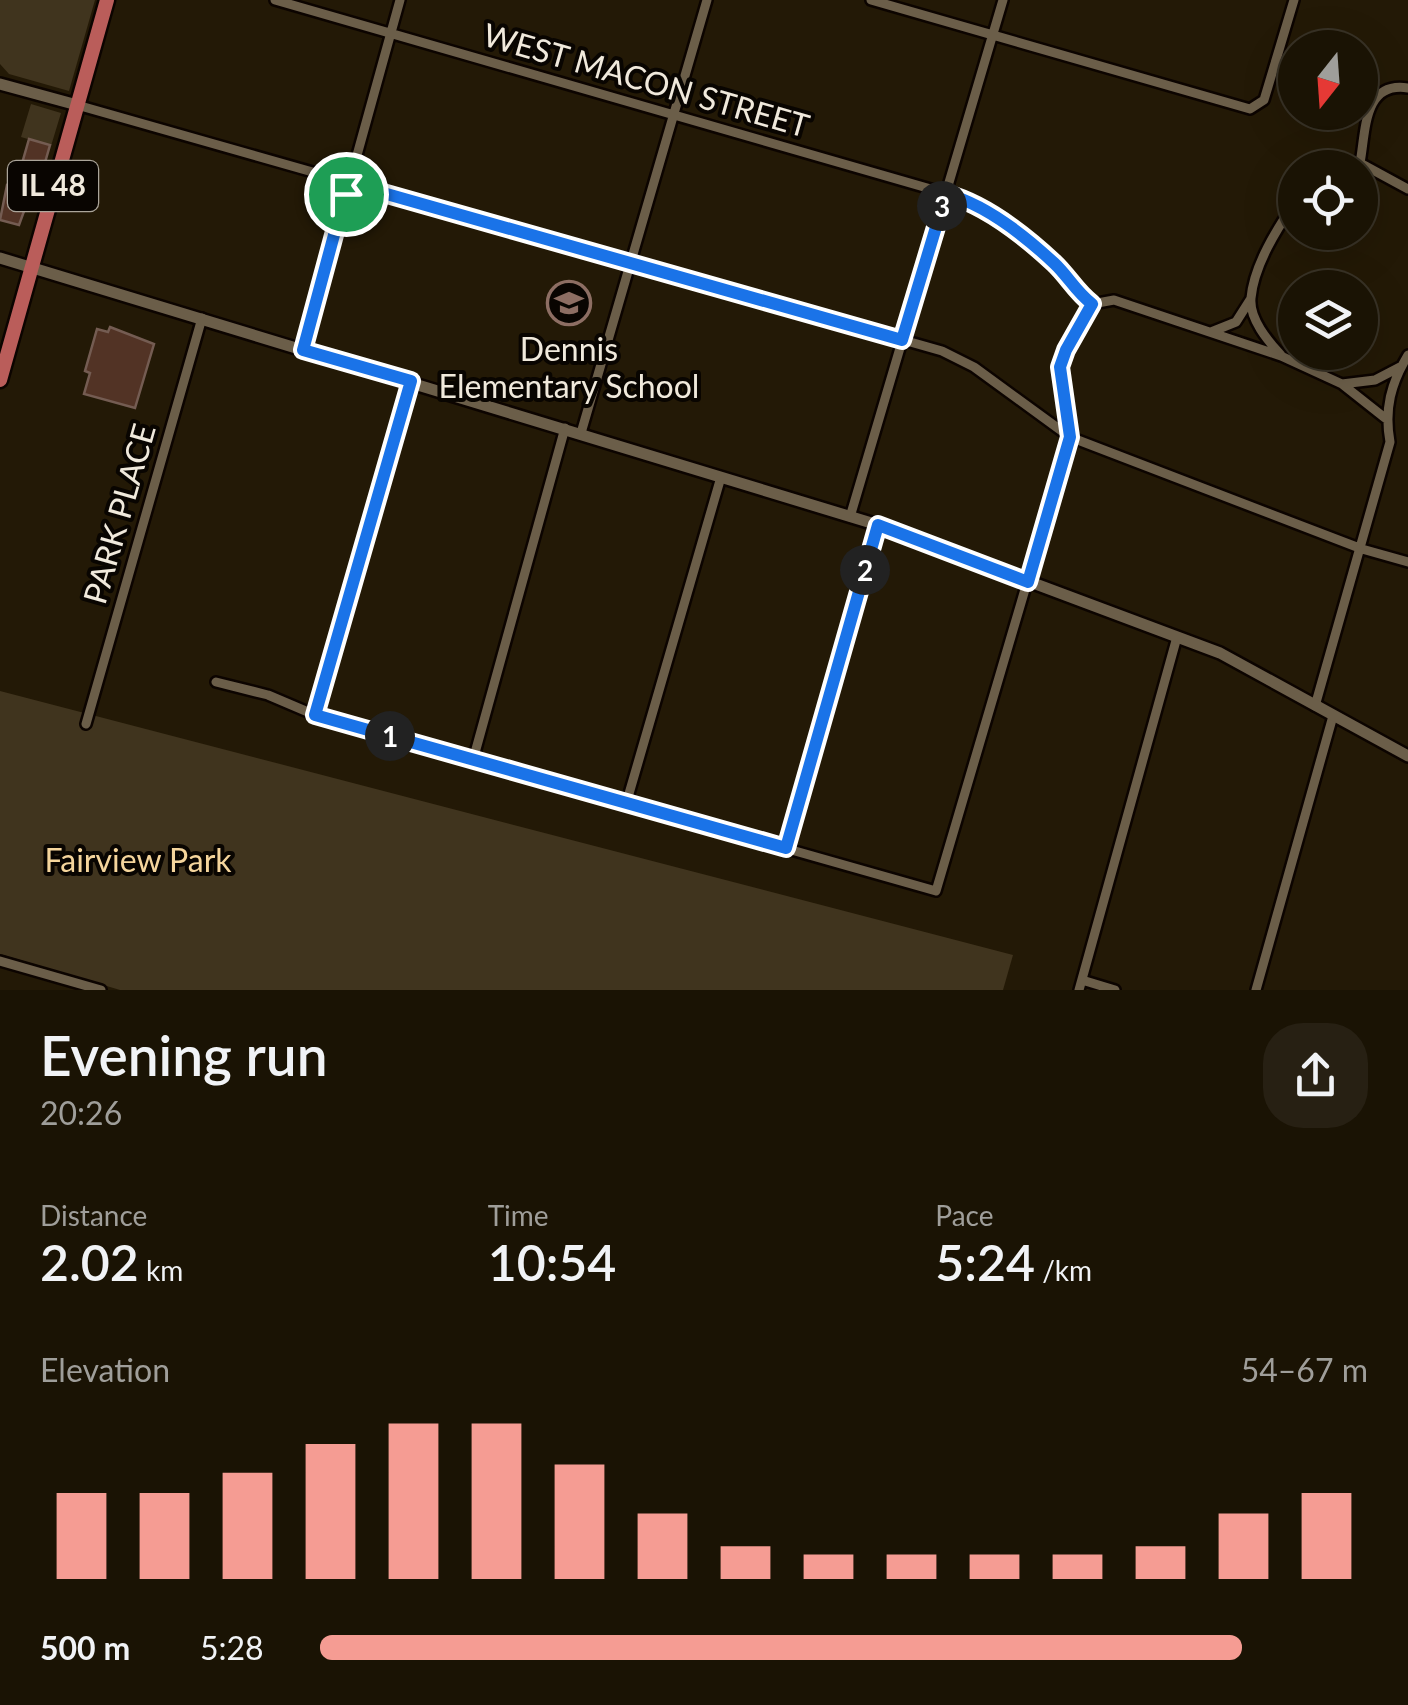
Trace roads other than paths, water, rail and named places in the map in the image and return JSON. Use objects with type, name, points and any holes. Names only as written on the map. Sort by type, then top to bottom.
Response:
[{"type":"main road","name":"IL 48","points":[[0,380],[107,0]]},
{"type":"street","name":"WEST MACON STREET","points":[[275,0],[980,206],[1055,264],[1092,304]]},
{"type":"street","points":[[303,350],[400,0]]},
{"type":"street","points":[[581,433],[706,0]]},
{"type":"street","points":[[871,0],[1241,108],[1259,106],[1264,100],[1294,0]]},
{"type":"street","points":[[850,517],[1003,0]]},
{"type":"street","points":[[0,84],[958,358],[1070,437],[1362,550],[1408,562]]},
{"type":"street","points":[[1363,150],[1373,100],[1393,86],[1408,88]]},
{"type":"street","points":[[1378,173],[1408,189]]},
{"type":"street","points":[[1208,333],[1236,322],[1250,300],[1264,256],[1278,232]]},
{"type":"street","points":[[0,258],[878,525],[1232,660],[1408,756]]},
{"type":"street","points":[[216,682],[268,695],[315,715],[936,892],[1070,437],[1060,367],[1092,304],[1114,300],[1278,355]]},
{"type":"street","points":[[1250,300],[1257,323],[1278,352]]},
{"type":"street","name":"PARK PLACE","points":[[86,724],[202,318]]},
{"type":"street","points":[[1315,706],[1390,442],[1385,418],[1400,367],[1408,354]]},
{"type":"street","points":[[1342,384],[1375,380],[1400,367]]},
{"type":"street","points":[[1312,370],[1342,384],[1385,418]]},
{"type":"street","points":[[315,715],[411,381]]},
{"type":"street","points":[[473,760],[565,428]]},
{"type":"street","points":[[626,804],[721,478]]},
{"type":"street","points":[[786,848],[878,525]]},
{"type":"street","points":[[1115,990],[1081,985],[1176,637]]},
{"type":"street","points":[[1256,990],[1333,716]]},
{"type":"street","points":[[0,961],[102,990]]},
{"type":"place","name":"Dennis Elementary School","points":[[569,303]]},
{"type":"park label","name":"Fairview Park","points":[[138,861]]}]
